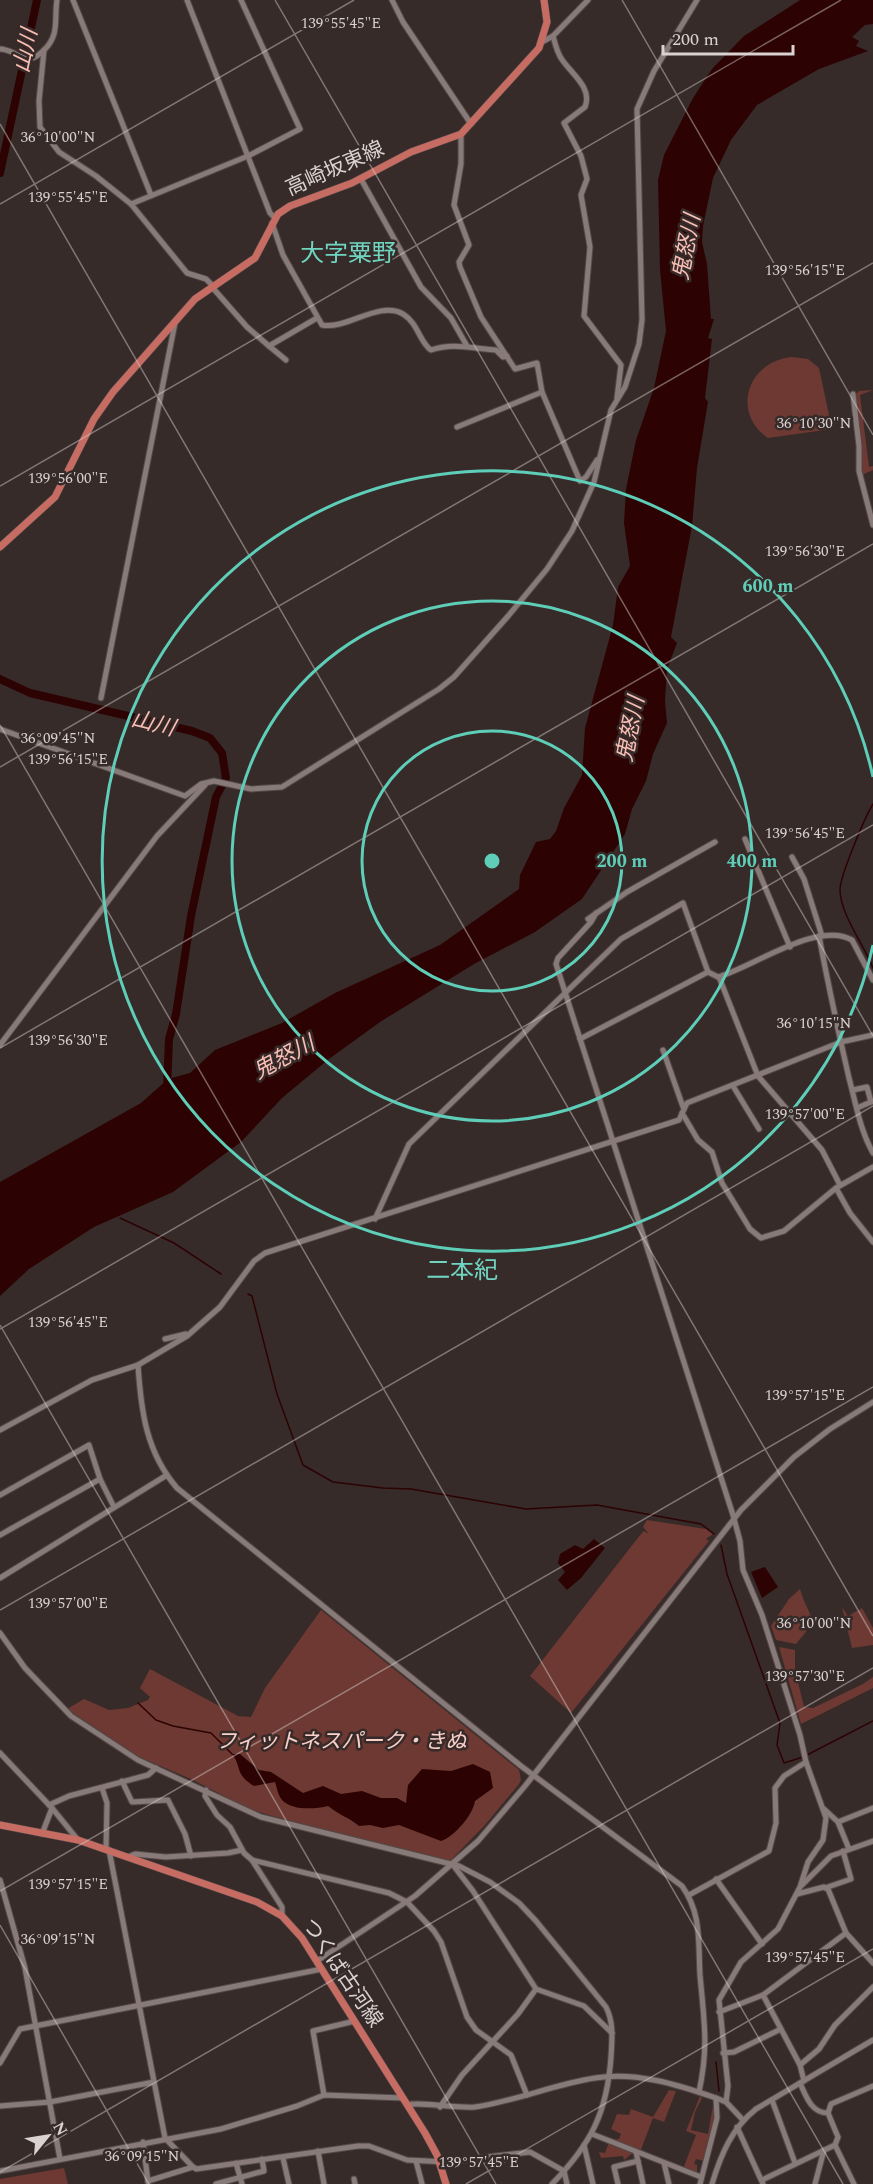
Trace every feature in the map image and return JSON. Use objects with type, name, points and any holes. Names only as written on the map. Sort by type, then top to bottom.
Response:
[{"type":"main road","name":"高崎坂東線","points":[[0,547],[55,497],[104,404],[195,299],[255,258],[263,247],[274,220],[290,206],[361,179],[411,152],[462,134],[534,56],[542,42],[546,22],[544,0]]},
{"type":"main road","name":"つくば古河線","points":[[0,1823],[42,1834],[78,1840],[257,1902],[282,1916],[297,1932],[317,1961],[408,2105],[439,2161],[446,2184]]},
{"type":"street","points":[[0,49],[8,49],[19,56],[33,58],[44,50],[55,35],[57,0]]},
{"type":"street","points":[[73,0],[152,195]]},
{"type":"street","points":[[187,0],[274,220],[284,255],[317,318],[324,326],[388,309],[400,312],[410,319],[428,349],[446,345],[467,346],[480,350],[496,350],[503,357],[507,356]]},
{"type":"street","points":[[131,204],[248,156],[300,129],[241,0]]},
{"type":"street","points":[[392,0],[403,22],[471,124]]},
{"type":"street","points":[[542,42],[553,36],[588,0]]},
{"type":"street","points":[[0,729],[185,796],[201,784],[211,782],[250,789],[282,787],[454,677],[548,569],[572,531],[584,506],[602,453],[611,410],[632,367],[642,320],[638,238],[637,109],[654,71],[697,0]]},
{"type":"street","points":[[553,36],[562,60],[580,81],[587,96],[585,107],[564,123],[581,156],[586,179],[580,195],[590,247],[584,316],[621,365],[617,399]]},
{"type":"street","points":[[44,50],[39,101],[40,127],[59,152],[96,176],[131,204],[187,273],[206,279],[247,327],[286,360]]},
{"type":"street","points":[[462,134],[461,164],[454,205],[469,245],[459,262],[481,317],[515,369],[537,363],[542,392],[580,481],[586,477],[602,453]]},
{"type":"street","points":[[361,179],[421,287],[451,318],[467,346]]},
{"type":"street","points":[[269,346],[317,318]]},
{"type":"street","points":[[101,698],[155,434],[175,321]]},
{"type":"street","points":[[457,427],[542,392]]},
{"type":"street","points":[[853,394],[859,446],[859,471],[873,525]]},
{"type":"street","points":[[0,1045],[158,836],[211,782]]},
{"type":"street","points":[[745,839],[790,946]]},
{"type":"street","points":[[588,919],[627,892],[715,842]]},
{"type":"street","points":[[792,857],[804,879],[821,936],[841,1042],[864,1136],[873,1153]]},
{"type":"street","points":[[375,1219],[409,1143],[621,939],[683,903],[708,972],[719,977],[758,1076],[822,1150],[850,1213],[873,1242]]},
{"type":"street","points":[[596,913],[556,961],[734,1518],[743,1570],[766,1625],[805,1756],[824,1809],[823,1840],[808,1862],[800,1887],[778,1929],[741,1962],[719,2000],[728,2086],[726,2102]]},
{"type":"street","points":[[719,977],[790,946],[821,936],[840,935],[852,940],[873,980]]},
{"type":"street","points":[[580,1039],[708,972]]},
{"type":"street","points":[[0,1430],[92,1380],[138,1365],[203,1324],[236,1288],[254,1261],[265,1253],[679,1120],[687,1103],[841,1042],[873,1035]]},
{"type":"street","points":[[663,1050],[682,1110],[698,1140],[712,1152],[722,1183],[757,1236],[765,1239],[784,1231],[838,1187],[873,1167]]},
{"type":"street","points":[[733,1086],[759,1129]]},
{"type":"street","points":[[853,1090],[867,1086],[872,1101],[857,1108]]},
{"type":"street","points":[[165,1339],[182,1336],[203,1324]]},
{"type":"street","points":[[138,1365],[144,1424],[152,1450],[166,1475],[203,1509],[534,1775],[674,1878],[689,1895],[699,1926],[706,2040],[706,2062],[699,2092]]},
{"type":"street","points":[[317,1961],[407,1902],[453,1865],[494,1824],[734,1518],[794,1457],[830,1429],[873,1402]]},
{"type":"street","points":[[0,1495],[89,1445],[100,1479],[114,1507]]},
{"type":"street","points":[[0,1578],[166,1475]]},
{"type":"street","points":[[0,1535],[100,1479]]},
{"type":"street","points":[[0,1633],[25,1668],[71,1716],[116,1747],[261,1816],[453,1865],[479,1875],[504,1891],[536,1921],[606,2007],[612,2023],[610,2076],[603,2110],[592,2134],[552,2184]]},
{"type":"street","points":[[0,1753],[51,1806],[78,1840]]},
{"type":"street","points":[[689,1895],[769,1851],[776,1823],[775,1788],[805,1756]]},
{"type":"street","points":[[42,1834],[51,1806],[69,1796],[148,1775],[156,1768]]},
{"type":"street","points":[[122,1781],[132,1802],[168,1800],[185,1834],[191,1856]]},
{"type":"street","points":[[102,1788],[107,1803],[108,1850],[165,2138],[193,2167],[196,2169],[369,2146],[416,2161],[439,2161],[524,2152],[537,2155],[564,2171],[567,2184]]},
{"type":"street","points":[[206,1790],[205,1796],[212,1808],[230,1827],[242,1850],[252,1860],[282,1907],[282,1916]]},
{"type":"street","points":[[838,1822],[873,1808]]},
{"type":"street","points":[[796,1894],[825,1888],[851,1879],[838,1822],[824,1809]]},
{"type":"street","points":[[800,1887],[824,1862],[846,1850],[873,1841]]},
{"type":"street","points":[[127,1857],[135,1854],[191,1856],[242,1850]]},
{"type":"street","points":[[252,1860],[389,1893],[407,1902],[441,1942],[467,2017],[476,2030],[511,2055],[527,2095]]},
{"type":"street","points":[[453,1865],[536,1989],[584,2006],[612,2033]]},
{"type":"street","points":[[716,1879],[762,1944]]},
{"type":"street","points":[[0,1880],[25,1968],[60,2159]]},
{"type":"street","points":[[825,1888],[828,1889],[846,1933],[873,1963]]},
{"type":"street","points":[[719,2012],[763,1995],[846,1933]]},
{"type":"street","points":[[0,2063],[20,2030],[322,1970]]},
{"type":"street","points":[[800,2065],[819,2049],[835,2025],[873,1987]]},
{"type":"street","points":[[440,2107],[462,2075],[494,2042],[536,1989]]},
{"type":"street","points":[[763,1995],[800,2065],[802,2082],[811,2106],[821,2113],[828,2113]]},
{"type":"street","points":[[324,2095],[313,2031],[355,2021]]},
{"type":"street","points":[[723,2053],[734,2052],[781,2029]]},
{"type":"street","points":[[712,2184],[719,2158],[743,2120],[772,2100],[873,2040]]},
{"type":"street","points":[[408,2105],[414,2102],[440,2107],[477,2106],[610,2076],[640,2078],[699,2092],[726,2102],[743,2120]]},
{"type":"street","points":[[0,2106],[50,2102],[154,2082]]},
{"type":"street","points":[[737,2127],[762,2182],[795,2163],[835,2145],[838,2137],[828,2113],[831,2104],[873,2086]]},
{"type":"street","points":[[0,2171],[221,2128],[297,2106],[324,2095],[403,2098]]},
{"type":"street","points":[[592,2134],[664,2163],[701,2181],[717,2118],[716,2098]]},
{"type":"street","points":[[772,2100],[795,2163]]},
{"type":"street","points":[[143,2142],[148,2183],[193,2167]]},
{"type":"street","points":[[584,2145],[593,2184]]},
{"type":"street","points":[[835,2145],[854,2184]]},
{"type":"street","points":[[815,2184],[824,2150]]},
{"type":"street","points":[[318,2151],[324,2184]]},
{"type":"street","points":[[636,2152],[643,2184]]},
{"type":"street","points":[[283,2158],[289,2184]]},
{"type":"street","points":[[216,2184],[241,2181],[264,2171],[262,2159]]},
{"type":"street","points":[[416,2161],[422,2184]]},
{"type":"street","points":[[618,2184],[614,2167],[638,2162]]},
{"type":"street","points":[[236,2163],[241,2181]]},
{"type":"street","points":[[664,2163],[669,2184]]},
{"type":"green space","points":[[792,357],[808,359],[819,368],[832,429],[768,438],[757,428],[750,415],[747,402],[749,390],[755,378],[764,368]]},
{"type":"green space","points":[[873,390],[860,395],[869,467],[873,466],[873,470],[862,475],[855,395],[859,391]]},
{"type":"green space","points":[[647,1520],[706,1529],[713,1534],[706,1539],[709,1541],[571,1713],[530,1676],[641,1534],[644,1531],[649,1534],[643,1527]]},
{"type":"green space","points":[[800,1589],[812,1618],[809,1628],[796,1644],[776,1640],[771,1626],[789,1599]]},
{"type":"green space","points":[[842,1607],[848,1616],[862,1608],[873,1628],[873,1645],[852,1648]]},
{"type":"green space","name":"フィットネスパーク・きぬ","points":[[321,1610],[519,1770],[521,1780],[519,1784],[485,1825],[450,1861],[337,1835],[249,1809],[193,1780],[137,1756],[67,1709],[84,1699],[109,1710],[128,1708],[148,1700],[150,1697],[140,1688],[150,1669],[238,1716],[251,1717],[265,1688]]},
{"type":"green space","points":[[779,1647],[795,1650],[795,1670],[804,1707],[813,1708],[873,1677],[873,1688],[801,1724]]},
{"type":"green space","points":[[669,2090],[676,2091],[664,2122],[653,2118],[640,2152],[612,2140],[619,2139],[621,2134],[611,2129],[617,2114],[629,2115],[631,2109],[653,2117]]},
{"type":"green space","points":[[700,2096],[702,2098],[695,2112],[691,2130],[708,2134],[714,2100],[715,2119],[704,2161],[696,2159],[694,2164],[697,2165],[697,2172],[683,2169],[696,2135],[686,2131]]},
{"type":"green space","points":[[609,2142],[634,2152],[624,2160],[623,2156],[601,2158],[599,2152],[605,2153]]},
{"type":"green space","points":[[64,2168],[68,2184],[0,2184],[0,2179]]},
{"type":"water","name":"鬼怒川","points":[[800,0],[873,0],[873,24],[865,25],[852,37],[859,41],[856,46],[868,51],[819,69],[757,105],[731,140],[713,178],[702,242],[707,264],[711,319],[714,319],[708,338],[712,339],[705,398],[708,402],[697,468],[692,526],[671,637],[677,643],[667,669],[665,701],[667,723],[653,754],[646,781],[632,809],[625,834],[582,899],[535,932],[474,964],[380,1022],[329,1059],[282,1098],[241,1142],[173,1192],[94,1227],[29,1269],[0,1296],[0,1182],[141,1103],[168,1079],[190,1073],[215,1050],[282,1023],[335,993],[440,945],[519,889],[520,875],[536,842],[550,839],[556,831],[564,808],[582,775],[585,728],[613,625],[618,587],[630,566],[624,523],[626,489],[636,440],[654,388],[666,331],[660,270],[658,180],[664,155],[693,98],[712,69],[744,36]]},
{"type":"water","points":[[594,1539],[605,1548],[581,1578],[567,1590],[558,1580],[565,1572],[558,1563],[560,1554],[575,1545],[583,1549]]},
{"type":"water","points":[[765,1567],[778,1587],[762,1598],[751,1572]]},
{"type":"water","points":[[232,1754],[240,1754],[259,1770],[271,1772],[303,1793],[323,1786],[341,1794],[362,1791],[381,1798],[397,1798],[406,1803],[408,1785],[422,1769],[451,1771],[473,1764],[490,1772],[493,1788],[475,1801],[467,1819],[457,1830],[441,1841],[399,1825],[383,1828],[370,1825],[359,1826],[328,1806],[298,1808],[287,1804],[282,1800],[275,1782],[254,1786],[248,1782],[241,1774]]},
{"type":"waterway","name":"山川","points":[[0,173],[37,0]]},
{"type":"waterway","points":[[0,679],[30,693],[192,731],[210,738],[222,753],[226,778],[216,797],[191,916],[176,1014],[169,1039],[167,1088]]},
{"type":"waterway","points":[[873,804],[848,861],[840,891],[844,910],[873,968]]},
{"type":"waterway","points":[[120,1218],[174,1243],[221,1274]]},
{"type":"waterway","points":[[248,1294],[252,1296],[277,1394],[303,1465],[333,1482],[411,1489],[526,1509],[597,1505],[701,1524],[714,1534]]},
{"type":"waterway","points":[[721,1545],[727,1574],[780,1723],[777,1745],[784,1763],[803,1757]]},
{"type":"waterway","points":[[138,1703],[156,1720],[173,1726],[211,1733],[232,1754]]},
{"type":"waterway","points":[[807,1755],[873,1721]]},
{"type":"waterway","points":[[716,2062],[719,2091]]},
{"type":"district","name":"大字粟野","points":[[348,254]]},
{"type":"district","name":"二本紀","points":[[462,1271]]}]
